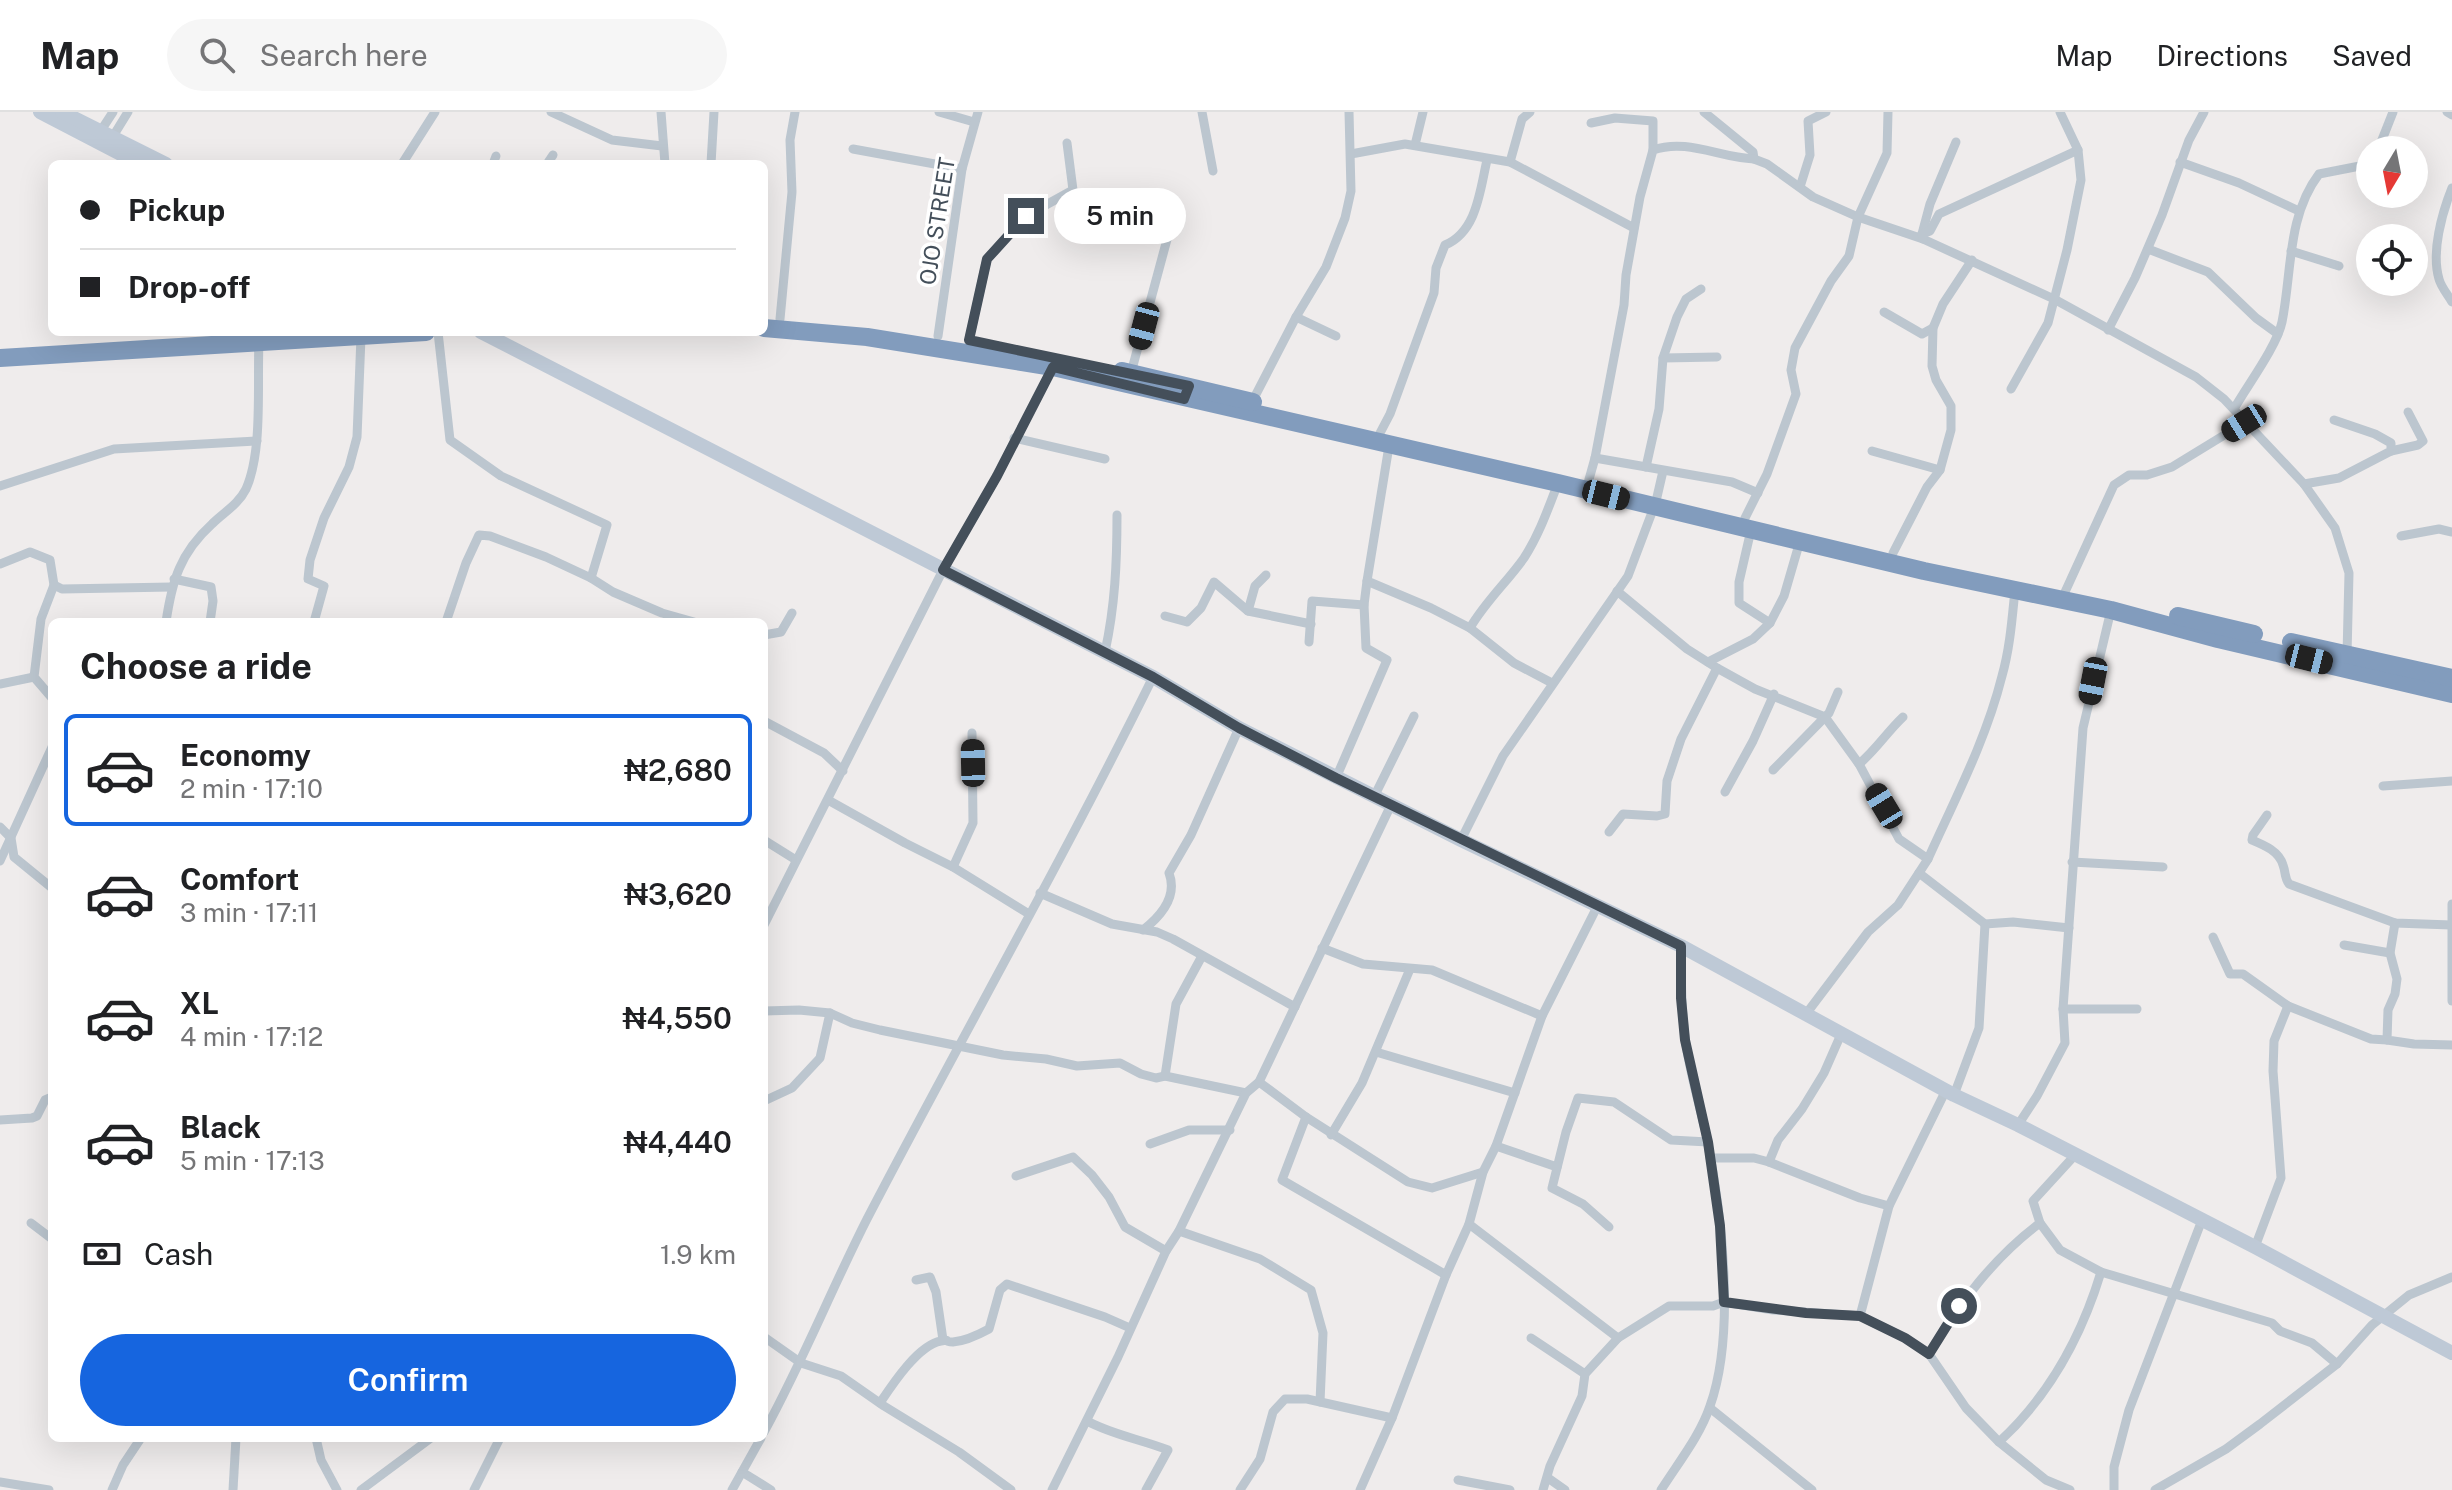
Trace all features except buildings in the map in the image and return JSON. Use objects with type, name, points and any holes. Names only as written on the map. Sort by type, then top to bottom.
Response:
[{"type":"highway","points":[[769,322],[969,340],[1131,373],[1186,392],[1558,483],[1656,502]]},
{"type":"highway","points":[[769,322],[1252,402],[1384,439],[1588,483],[1748,524],[1893,553],[2452,678]]},
{"type":"highway","points":[[0,346],[169,336]]},
{"type":"highway","points":[[0,358],[374,336]]},
{"type":"highway","points":[[1748,524],[1800,541],[2111,610],[2218,639],[2452,694]]},
{"type":"street","points":[[40,112],[132,160]]},
{"type":"street","points":[[62,112],[158,160]]},
{"type":"street","points":[[106,135],[113,112]]},
{"type":"street","points":[[106,135],[128,112]]},
{"type":"street","points":[[405,160],[435,112]]},
{"type":"street","points":[[551,112],[612,140],[662,146]]},
{"type":"street","points":[[661,112],[664,160]]},
{"type":"street","points":[[711,160],[714,112]]},
{"type":"street","points":[[769,322],[792,192],[790,140],[795,112]]},
{"type":"street","points":[[939,112],[976,117]]},
{"type":"street","points":[[1202,112],[1213,171]]},
{"type":"street","points":[[1252,402],[1326,267],[1345,218],[1351,191],[1349,112]]},
{"type":"street","points":[[1415,145],[1423,112]]},
{"type":"street","points":[[1510,162],[1522,119],[1530,112]]},
{"type":"street","points":[[1800,187],[1810,155],[1808,121],[1826,112]]},
{"type":"street","points":[[1770,623],[1739,603],[1748,524],[1796,394],[1791,370],[1795,348],[1831,281],[1849,256],[1858,217],[1887,153],[1888,112]]},
{"type":"street","points":[[2011,389],[2048,323],[2081,180],[2078,150],[2060,112]]},
{"type":"street","points":[[2108,330],[2148,249],[2180,162],[2204,112]]},
{"type":"street","points":[[2383,136],[2392,112]]},
{"type":"street","points":[[2447,112],[2452,115]]},
{"type":"street","points":[[1709,114],[1753,152],[1754,159]]},
{"type":"street","name":"OJO STREET","points":[[938,336],[962,169],[976,117]]},
{"type":"street","points":[[1588,483],[1624,305],[1626,275],[1640,197],[1653,150],[1653,121],[1615,118],[1591,123]]},
{"type":"street","points":[[1922,236],[1930,204],[1956,142]]},
{"type":"street","points":[[969,340],[987,259],[1026,216],[1073,190],[1067,143]]},
{"type":"street","points":[[1351,154],[1405,144],[1510,162],[1634,228]]},
{"type":"street","points":[[1653,150],[1669,144],[1754,159],[1813,197],[1858,217],[1922,236],[2054,299],[2196,377],[2234,409],[2304,484],[2335,528],[2349,573],[2347,655]]},
{"type":"street","points":[[853,149],[962,169]]},
{"type":"street","points":[[1922,236],[1930,231],[1939,214],[2078,150]]},
{"type":"street","points":[[1336,778],[1387,660],[1366,648],[1364,605],[1384,439],[1390,414],[1434,293],[1436,268],[1445,245],[1459,239],[1477,207],[1487,160]]},
{"type":"street","points":[[2180,162],[2220,175],[2299,211]]},
{"type":"street","points":[[2234,409],[2278,334],[2299,211],[2319,174],[2356,167]]},
{"type":"street","points":[[2452,188],[2448,219],[2437,255],[2439,279],[2452,302]]},
{"type":"street","points":[[1131,373],[1169,232]]},
{"type":"street","points":[[2148,249],[2208,272],[2256,318],[2278,334]]},
{"type":"street","points":[[2291,251],[2339,266]]},
{"type":"street","points":[[1893,553],[1927,487],[1940,470],[1951,430],[1951,406],[1932,366],[1933,328],[1943,304],[1972,260]]},
{"type":"street","points":[[1646,467],[1659,409],[1663,358],[1686,299],[1701,289]]},
{"type":"street","points":[[1884,312],[1922,334],[1933,328]]},
{"type":"street","points":[[1296,317],[1336,336]]},
{"type":"street","points":[[438,336],[450,440],[501,476],[607,525],[591,578]]},
{"type":"street","points":[[489,336],[1153,677],[1239,728],[1336,778],[1681,946],[1950,1092],[2255,1247],[2452,1353]]},
{"type":"street","points":[[315,618],[324,586],[308,579],[310,560],[324,518],[349,467],[357,437],[361,337]]},
{"type":"street","points":[[167,618],[172,583],[187,552],[212,524],[239,501],[247,487],[257,441],[259,341]]},
{"type":"street","points":[[1663,358],[1717,357]]},
{"type":"street","points":[[768,917],[943,570],[997,476],[1053,367]]},
{"type":"street","points":[[2304,484],[2339,478],[2391,451],[2418,445],[2423,441],[2423,436],[2408,412]]},
{"type":"street","points":[[2334,420],[2375,434],[2391,443],[2391,451]]},
{"type":"street","points":[[2065,592],[2114,485],[2129,475],[2147,475],[2172,467],[2244,423]]},
{"type":"street","points":[[1014,438],[1105,459]]},
{"type":"street","points":[[0,486],[114,449],[257,441]]},
{"type":"street","points":[[1872,451],[1940,470]]},
{"type":"street","points":[[1595,458],[1732,482],[1758,493]]},
{"type":"street","points":[[1461,840],[1503,756],[1628,576],[1656,502],[1663,471]]},
{"type":"street","points":[[1470,628],[1482,607],[1524,557],[1542,527],[1558,483]]},
{"type":"street","points":[[1105,652],[1114,611],[1117,515]]},
{"type":"street","points":[[2401,536],[2439,529],[2452,532]]},
{"type":"street","points":[[447,618],[479,535],[502,540],[591,578],[613,592],[680,618]]},
{"type":"street","points":[[1609,832],[1623,814],[1665,814],[1667,781],[1681,739],[1713,665],[1753,639],[1770,623],[1784,596],[1800,541]]},
{"type":"street","points":[[0,564],[30,552],[50,560],[54,585],[41,619],[34,677],[48,693]]},
{"type":"street","points":[[1248,611],[1255,586],[1266,575]]},
{"type":"street","points":[[1367,581],[1470,628],[1514,663],[1552,683]]},
{"type":"street","points":[[1165,616],[1187,622],[1201,608],[1214,582],[1248,611],[1311,624]]},
{"type":"street","points":[[54,585],[62,589],[172,583],[211,587],[211,618]]},
{"type":"street","points":[[1806,1014],[1868,932],[1898,905],[1928,859],[1991,713],[2003,675],[2015,590]]},
{"type":"street","points":[[1617,591],[1687,649],[1713,665],[1755,689],[1774,694],[1825,717],[1859,764],[1899,839],[1928,859]]},
{"type":"street","points":[[1309,642],[1312,601],[1364,605]]},
{"type":"street","points":[[2018,1125],[2065,1043],[2063,1009],[2083,728],[2111,610]]},
{"type":"street","points":[[768,634],[781,632],[792,613]]},
{"type":"street","points":[[0,684],[34,677]]},
{"type":"street","points":[[768,1425],[801,1363],[865,1223],[1040,893],[1097,793],[1153,677]]},
{"type":"street","points":[[1773,770],[1825,717],[1838,692]]},
{"type":"street","points":[[1725,792],[1774,694]]},
{"type":"street","points":[[1374,797],[1414,716]]},
{"type":"street","points":[[1859,764],[1903,717]]},
{"type":"street","points":[[768,723],[824,753],[843,771]]},
{"type":"street","points":[[1143,930],[1156,919],[1172,893],[1174,885],[1169,873],[1197,823],[1239,728]]},
{"type":"street","points":[[953,867],[973,823],[972,733]]},
{"type":"street","points":[[0,861],[48,756]]},
{"type":"street","points":[[2383,786],[2452,781]]},
{"type":"street","points":[[828,800],[953,867],[1029,914]]},
{"type":"street","points":[[1052,1490],[1166,1251],[1179,1231],[1246,1093],[1259,1082],[1391,805]]},
{"type":"street","points":[[2267,815],[2252,840],[2267,846],[2280,859],[2285,880],[2289,884],[2395,923],[2451,925]]},
{"type":"street","points":[[0,827],[11,838],[14,857],[48,885]]},
{"type":"street","points":[[768,842],[796,860]]},
{"type":"street","points":[[2072,862],[2163,867]]},
{"type":"street","points":[[1919,873],[1985,924],[2013,922],[2069,928]]},
{"type":"street","points":[[1040,893],[1112,924],[1165,936],[1295,1007]]},
{"type":"street","points":[[2452,904],[2452,1001]]},
{"type":"street","points":[[1360,1490],[1469,1224],[1483,1172],[1496,1146],[1542,1016],[1597,907]]},
{"type":"street","points":[[2387,1040],[2388,1010],[2397,979],[2390,953],[2395,923]]},
{"type":"street","points":[[1860,1316],[1889,1206],[1950,1092],[1979,1028],[1985,924]]},
{"type":"street","points":[[2213,937],[2230,974],[2243,974],[2288,1006],[2371,1039],[2452,1045]]},
{"type":"street","points":[[2344,945],[2390,953]]},
{"type":"street","points":[[1664,1488],[1710,1408],[1721,1355],[1724,1302],[1720,1226],[1708,1142],[1685,1040],[1681,946]]},
{"type":"street","points":[[1322,948],[1363,964],[1432,970],[1542,1016]]},
{"type":"street","points":[[1165,1076],[1176,1004],[1202,956]]},
{"type":"street","points":[[1331,1135],[1362,1083],[1410,969]]},
{"type":"street","points":[[2255,1247],[2281,1178],[2273,1071],[2274,1041],[2288,1006]]},
{"type":"street","points":[[2063,1009],[2137,1009]]},
{"type":"street","points":[[768,1011],[830,1013],[880,1030],[958,1045],[1077,1066],[1120,1063],[1156,1078],[1165,1076],[1246,1093]]},
{"type":"street","points":[[768,1099],[792,1088],[820,1058],[830,1013]]},
{"type":"street","points":[[1769,1162],[1778,1140],[1824,1073],[1842,1032]]},
{"type":"street","points":[[1376,1052],[1515,1093]]},
{"type":"street","points":[[1259,1082],[1331,1135],[1408,1182],[1432,1188],[1483,1172]]},
{"type":"street","points":[[1609,1227],[1583,1204],[1552,1188],[1578,1098],[1614,1102],[1671,1140],[1708,1142]]},
{"type":"street","points":[[0,1120],[37,1116],[48,1099]]},
{"type":"street","points":[[1306,1117],[1282,1180],[1446,1275]]},
{"type":"street","points":[[1150,1144],[1189,1130],[1230,1130]]},
{"type":"street","points":[[1496,1146],[1557,1167]]},
{"type":"street","points":[[2076,1154],[2033,1201],[2040,1223],[2060,1250],[2101,1272],[2272,1323],[2280,1331],[2312,1343],[2337,1364]]},
{"type":"street","points":[[1016,1176],[1073,1157],[1109,1197],[1125,1227],[1166,1251]]},
{"type":"street","points":[[1710,1158],[1754,1158],[1769,1162],[1860,1198],[1889,1206]]},
{"type":"street","points":[[2114,1490],[2119,1442],[2202,1220]]},
{"type":"street","points":[[31,1223],[48,1236]]},
{"type":"street","points":[[1929,1354],[1959,1306],[2010,1246],[2040,1223]]},
{"type":"street","points":[[1469,1224],[1618,1338]]},
{"type":"street","points":[[1179,1231],[1260,1259],[1311,1290],[1323,1333],[1320,1402]]},
{"type":"street","points":[[1999,1442],[2033,1406],[2063,1364],[2084,1323],[2101,1272]]},
{"type":"street","points":[[916,1280],[930,1277],[936,1292],[943,1340]]},
{"type":"street","points":[[2155,1490],[2226,1449],[2337,1364],[2383,1315],[2409,1295],[2452,1277]]},
{"type":"street","points":[[880,1403],[918,1355],[934,1343],[943,1340],[954,1342],[989,1329],[1000,1290],[1007,1284],[1130,1328]]},
{"type":"street","points":[[1543,1490],[1550,1466],[1582,1396],[1585,1374],[1618,1338],[1669,1306],[1713,1306],[1724,1302],[1806,1313],[1860,1316],[1905,1338],[1929,1354],[1966,1408],[1999,1442],[2046,1480],[2070,1490]]},
{"type":"street","points":[[1531,1338],[1585,1374]]},
{"type":"street","points":[[768,1340],[801,1363],[841,1376],[959,1452],[1011,1490]]},
{"type":"street","points":[[1240,1490],[1260,1459],[1273,1412],[1285,1399],[1320,1402],[1392,1418]]},
{"type":"street","points":[[1710,1408],[1812,1490]]},
{"type":"street","points":[[1087,1421],[1111,1433],[1135,1437],[1168,1450],[1146,1490]]},
{"type":"street","points":[[112,1490],[138,1442]]},
{"type":"street","points":[[233,1490],[236,1442]]},
{"type":"street","points":[[317,1442],[321,1460],[337,1490]]},
{"type":"street","points":[[361,1490],[426,1442]]},
{"type":"street","points":[[474,1490],[498,1442]]},
{"type":"street","points":[[732,1490],[759,1442]]},
{"type":"street","points":[[742,1472],[771,1490]]},
{"type":"street","points":[[1548,1478],[1565,1490]]},
{"type":"street","points":[[1458,1480],[1510,1490]]},
{"type":"street","points":[[0,1482],[49,1490]]},
{"type":"route","points":[[1026,216],[987,259],[969,340],[1189,386],[1184,399],[1053,367],[997,476],[943,570],[1153,677],[1239,728],[1336,778],[1681,946],[1685,1040],[1708,1142],[1720,1226],[1724,1302],[1773,1310],[1860,1316],[1905,1338],[1929,1354],[1959,1306]]}]
